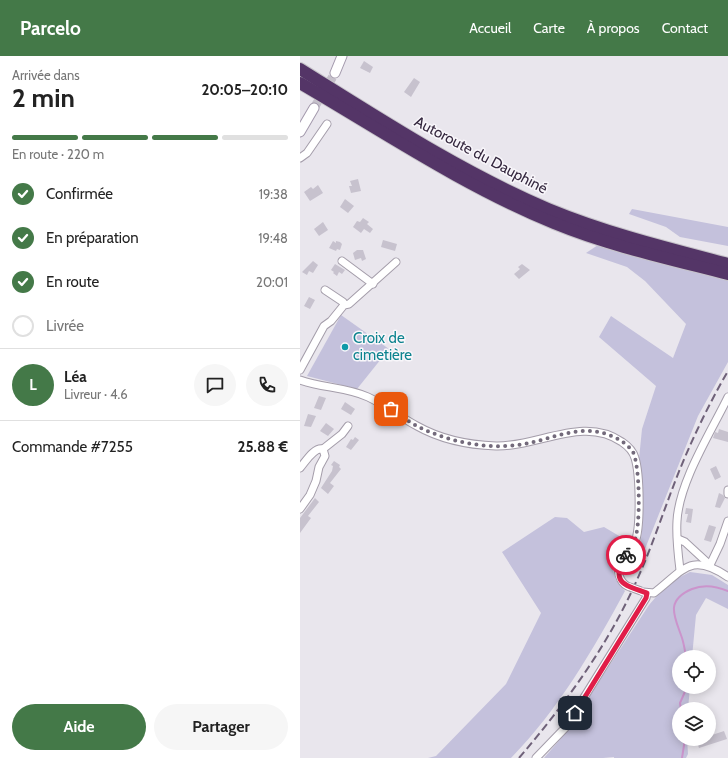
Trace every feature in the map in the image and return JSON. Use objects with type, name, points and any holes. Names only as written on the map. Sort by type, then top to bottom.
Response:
[{"type":"highway","name":"Autoroute du Dauphiné","points":[[300,69],[459,165],[527,199],[608,231],[728,264]]},
{"type":"highway","name":"Autoroute du Dauphiné","points":[[300,83],[422,157],[484,191],[522,209],[618,245],[728,274]]},
{"type":"street","points":[[334,73],[342,56]]},
{"type":"street","points":[[300,132],[314,108]]},
{"type":"street","points":[[300,158],[307,153],[327,124]]},
{"type":"street","points":[[342,261],[373,284]]},
{"type":"street","points":[[300,370],[324,326],[331,321],[344,305],[349,304],[396,262]]},
{"type":"street","points":[[325,290],[343,302],[344,305]]},
{"type":"street","points":[[300,388],[301,381],[347,390],[366,396],[417,426],[432,433],[476,444],[511,446],[580,431],[603,433],[613,436],[628,446],[635,457],[638,480],[638,527],[634,542],[619,567],[619,576],[626,586],[644,592],[654,593],[680,570],[694,566],[710,565]]},
{"type":"street","points":[[680,570],[677,544],[677,521],[684,488],[728,397]]},
{"type":"street","points":[[300,468],[315,450],[320,448],[324,449],[342,434],[348,426]]},
{"type":"street","points":[[300,509],[310,495],[316,481],[319,467],[325,456],[324,449]]},
{"type":"street","points":[[710,565],[720,544],[728,521]]},
{"type":"street","points":[[678,539],[685,542],[710,565],[728,577]]},
{"type":"street","points":[[536,758],[565,728],[646,598],[644,592]]},
{"type":"shaded area","points":[[632,209],[728,227],[728,246],[680,237],[666,227],[629,214]]},
{"type":"shaded area","points":[[598,245],[728,280],[728,362],[698,416],[645,549],[640,549],[643,519],[639,459],[642,429],[656,386],[599,337],[611,316],[673,358],[686,324],[645,281],[627,267],[586,253]]},
{"type":"shaded area","points":[[341,315],[389,349],[357,389],[307,376]]},
{"type":"shaded area","points":[[555,517],[567,518],[584,532],[604,527],[626,540],[612,567],[616,580],[625,591],[574,679],[544,720],[511,758],[428,758],[436,756],[506,684],[541,613],[502,552]]},
{"type":"shaded area","points":[[690,572],[712,575],[728,585],[728,609],[706,598],[696,615],[693,650],[672,650],[672,694],[689,694],[689,702],[672,702],[672,746],[687,746],[688,754],[686,758],[544,758],[564,735],[649,605],[668,583]]},
{"type":"building","points":[[364,61],[373,67],[370,73],[360,68]]},
{"type":"building","points":[[414,78],[420,82],[411,97],[404,92]]},
{"type":"building","points":[[358,179],[361,191],[351,193],[349,186],[352,186],[350,181]]},
{"type":"building","points":[[318,185],[323,193],[310,201],[304,192],[311,187],[313,189]]},
{"type":"building","points":[[345,199],[354,206],[348,213],[340,207]]},
{"type":"building","points":[[363,218],[369,222],[367,224],[373,229],[370,233],[364,229],[361,233],[353,227],[357,221],[360,222]]},
{"type":"building","points":[[323,222],[328,230],[319,236],[314,229]]},
{"type":"building","points":[[383,240],[397,244],[395,251],[381,247]]},
{"type":"building","points":[[333,241],[336,243],[336,241],[340,242],[342,244],[340,250],[337,249],[336,251],[329,248]]},
{"type":"building","points":[[357,250],[363,250],[366,259],[362,261],[361,258],[355,260],[353,253]]},
{"type":"building","points":[[313,261],[318,265],[313,273],[309,271],[307,275],[302,272]]},
{"type":"building","points":[[335,264],[345,270],[342,274],[339,272],[337,276],[333,273],[334,272],[331,270]]},
{"type":"building","points":[[522,264],[530,270],[519,279],[514,274],[520,269],[518,267]]},
{"type":"building","points":[[309,297],[315,300],[310,309],[304,306]]},
{"type":"building","points":[[319,396],[326,398],[321,410],[314,408]]},
{"type":"building","points":[[345,402],[355,409],[351,415],[341,409]]},
{"type":"building","points":[[308,414],[316,416],[311,427],[304,426]]},
{"type":"building","points":[[326,423],[334,429],[328,436],[320,431]]},
{"type":"building","points":[[719,429],[728,432],[728,442],[713,438],[715,432],[718,433]]},
{"type":"building","points":[[355,437],[359,440],[351,450],[346,447],[351,439],[353,440]]},
{"type":"building","points":[[334,461],[340,465],[339,467],[341,469],[330,483],[334,486],[328,494],[321,488],[332,471],[333,466],[331,465]]},
{"type":"building","points":[[716,466],[721,477],[715,480],[710,469]]},
{"type":"building","points":[[719,493],[725,498],[720,508],[715,507]]},
{"type":"building","points":[[315,498],[319,502],[308,516],[311,518],[300,533],[300,518]]},
{"type":"building","points":[[686,508],[693,509],[691,523],[686,522],[688,514],[685,514]]},
{"type":"building","points":[[709,525],[716,527],[711,542],[704,540]]},
{"type":"building","points":[[724,731],[727,739],[716,743],[716,734]]},
{"type":"waterway","points":[[685,650],[674,610],[678,599],[683,594],[701,586],[714,587],[728,591]]},
{"type":"waterway","points":[[680,702],[684,694]]},
{"type":"waterway","points":[[682,758],[684,746]]},
{"type":"tunnel","points":[[314,108],[335,73]]},
{"type":"railway","points":[[519,758],[569,696],[598,652],[625,606],[642,568],[674,483],[691,444],[728,371]]},
{"type":"way so far","points":[[391,409],[417,426],[432,433],[454,440],[476,444],[511,446],[580,431],[603,433],[622,441],[628,446],[635,457],[638,480],[638,527],[634,542],[626,555]]},
{"type":"place","name":"Croix de cimetière","points":[[345,347]]},
{"type":"route","points":[[575,713],[616,644],[646,598],[647,593],[626,586],[619,576],[619,567],[626,555]]}]
